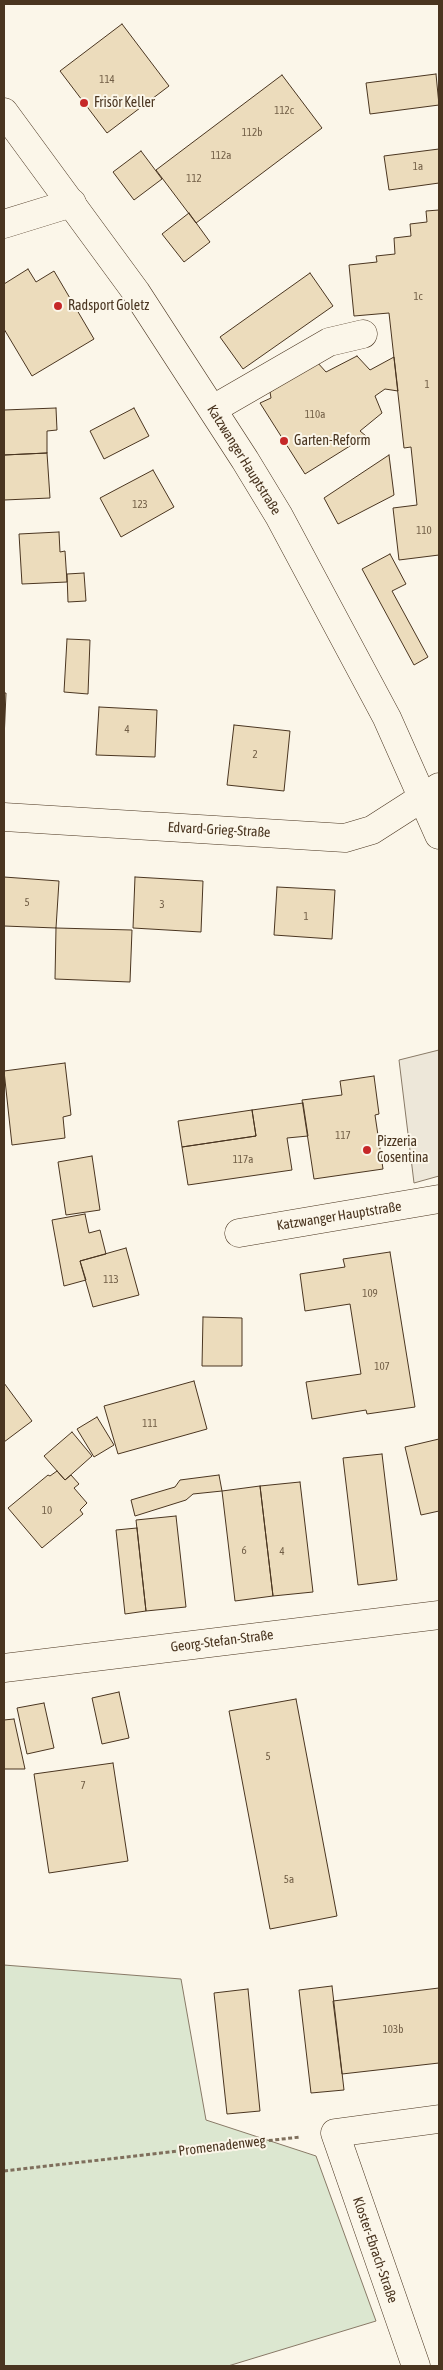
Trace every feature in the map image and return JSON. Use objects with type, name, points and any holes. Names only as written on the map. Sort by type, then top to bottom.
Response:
[{"type":"street","name":"Katzwanger Hauptstraße","points":[[4,112],[141,300],[213,409],[279,516],[311,572],[387,718],[432,793],[439,836]]},
{"type":"street","points":[[4,224],[72,203]]},
{"type":"street","points":[[213,409],[328,342],[363,334]]},
{"type":"street","name":"Edvard-Grieg-Straße","points":[[4,817],[346,838],[372,830],[432,793]]},
{"type":"street","name":"Katzwanger Hauptstraße","points":[[239,1232],[439,1199]]},
{"type":"street","name":"Georg-Stefan-Straße","points":[[4,1668],[439,1615]]},
{"type":"street","points":[[335,2133],[439,2119]]},
{"type":"street","name":"Kloster-Ebrach-Straße","points":[[335,2133],[416,2366]]},
{"type":"path","name":"Promenadenweg","points":[[4,2171],[335,2133]]},
{"type":"green space","points":[[4,1965],[181,1979],[206,2120],[316,2156],[376,2321],[228,2366],[4,2366]]},
{"type":"shaded area","points":[[439,1050],[439,1176],[414,1183],[399,1060]]},
{"type":"building","points":[[122,24],[169,86],[107,133],[60,71]]},
{"type":"building","points":[[436,74],[439,105],[370,114],[366,83]]},
{"type":"building","points":[[282,75],[322,128],[196,223],[156,170]]},
{"type":"building","points":[[439,149],[439,183],[389,190],[384,156]]},
{"type":"building","points":[[141,151],[162,179],[134,200],[113,172]]},
{"type":"building","points":[[439,210],[439,555],[399,560],[393,508],[417,505],[411,447],[404,448],[389,313],[354,316],[349,265],[377,262],[376,256],[395,254],[394,238],[411,236],[410,224],[427,222],[426,211]]},
{"type":"building","points":[[189,213],[210,242],[184,262],[162,234]]},
{"type":"building","points":[[28,269],[36,282],[54,271],[94,339],[32,376],[4,329],[4,284]]},
{"type":"building","points":[[310,273],[333,306],[243,369],[220,337]]},
{"type":"building","points":[[357,356],[370,370],[394,357],[398,391],[385,389],[375,396],[382,413],[360,431],[366,436],[305,474],[260,403],[271,398],[270,392],[317,362],[326,372]]},
{"type":"building","points":[[56,408],[57,430],[47,431],[47,453],[4,455],[4,410]]},
{"type":"building","points":[[134,408],[149,436],[104,459],[90,431]]},
{"type":"building","points":[[47,453],[50,498],[4,500],[4,455]]},
{"type":"building","points":[[389,455],[394,495],[338,524],[324,498]]},
{"type":"building","points":[[153,470],[174,507],[121,537],[100,498]]},
{"type":"building","points":[[59,532],[60,552],[65,551],[67,582],[22,584],[19,534]]},
{"type":"building","points":[[390,554],[406,584],[392,591],[428,657],[414,665],[362,569]]},
{"type":"building","points":[[84,573],[86,601],[68,602],[67,574]]},
{"type":"building","points":[[67,639],[90,640],[88,694],[64,692]]},
{"type":"building","points":[[4,693],[6,693],[4,740]]},
{"type":"building","points":[[99,707],[157,710],[155,757],[96,755]]},
{"type":"building","points":[[234,725],[290,731],[284,791],[227,785]]},
{"type":"building","points":[[4,877],[59,881],[56,928],[4,926]]},
{"type":"building","points":[[135,877],[203,881],[201,932],[133,928]]},
{"type":"building","points":[[277,887],[335,890],[332,939],[274,935]]},
{"type":"building","points":[[56,928],[132,930],[130,982],[55,979]]},
{"type":"building","points":[[65,1063],[71,1115],[63,1117],[65,1138],[12,1145],[4,1071]]},
{"type":"building","points":[[374,1076],[379,1114],[375,1115],[383,1169],[314,1179],[302,1100],[342,1095],[340,1081]]},
{"type":"building","points":[[303,1103],[308,1136],[287,1138],[292,1170],[188,1185],[182,1147],[256,1136],[252,1110]]},
{"type":"building","points":[[252,1110],[256,1136],[182,1147],[178,1121]]},
{"type":"building","points":[[92,1156],[100,1210],[66,1215],[58,1162]]},
{"type":"building","points":[[85,1214],[89,1233],[100,1230],[106,1254],[80,1261],[86,1280],[64,1286],[52,1220]]},
{"type":"building","points":[[126,1248],[139,1295],[93,1307],[80,1261]]},
{"type":"building","points":[[390,1252],[415,1407],[367,1414],[366,1410],[312,1419],[306,1382],[361,1374],[350,1304],[305,1311],[300,1274],[345,1267],[343,1259]]},
{"type":"building","points":[[203,1317],[242,1318],[242,1366],[202,1366]]},
{"type":"building","points":[[194,1381],[207,1429],[118,1454],[104,1406]]},
{"type":"building","points":[[4,1383],[32,1421],[4,1442]]},
{"type":"building","points":[[97,1417],[114,1445],[94,1457],[77,1429]]},
{"type":"building","points":[[72,1432],[92,1456],[65,1480],[44,1456]]},
{"type":"building","points":[[439,1439],[439,1511],[421,1515],[405,1447]]},
{"type":"building","points":[[382,1454],[397,1580],[358,1585],[343,1458]]},
{"type":"building","points":[[57,1471],[65,1480],[71,1475],[79,1484],[74,1488],[87,1503],[80,1510],[83,1514],[42,1548],[8,1508],[48,1475],[50,1476]]},
{"type":"building","points":[[219,1475],[222,1491],[193,1494],[186,1500],[135,1516],[131,1500],[175,1487],[180,1480]]},
{"type":"building","points":[[300,1482],[313,1592],[273,1596],[260,1486]]},
{"type":"building","points":[[260,1486],[273,1596],[235,1601],[222,1491]]},
{"type":"building","points":[[176,1516],[186,1607],[146,1611],[136,1520]]},
{"type":"building","points":[[137,1528],[146,1611],[125,1614],[116,1530]]},
{"type":"building","points":[[119,1692],[129,1738],[102,1744],[92,1698]]},
{"type":"building","points":[[296,1699],[337,1916],[270,1929],[229,1711]]},
{"type":"building","points":[[44,1703],[54,1748],[27,1754],[17,1708]]},
{"type":"building","points":[[14,1719],[25,1769],[4,1769],[4,1720]]},
{"type":"building","points":[[113,1763],[128,1861],[49,1873],[34,1774]]},
{"type":"building","points":[[332,1986],[344,2090],[311,2093],[299,1990]]},
{"type":"building","points":[[439,1988],[439,2063],[342,2074],[333,2001]]},
{"type":"building","points":[[248,1989],[260,2111],[227,2114],[214,1993]]},
{"type":"place","name":"Frisör Keller","points":[[84,103]]},
{"type":"place","name":"Radsport Goletz","points":[[58,306]]},
{"type":"place","name":"Garten-Reform","points":[[284,441]]},
{"type":"place","name":"Pizzeria Cosentina","points":[[367,1150]]}]
